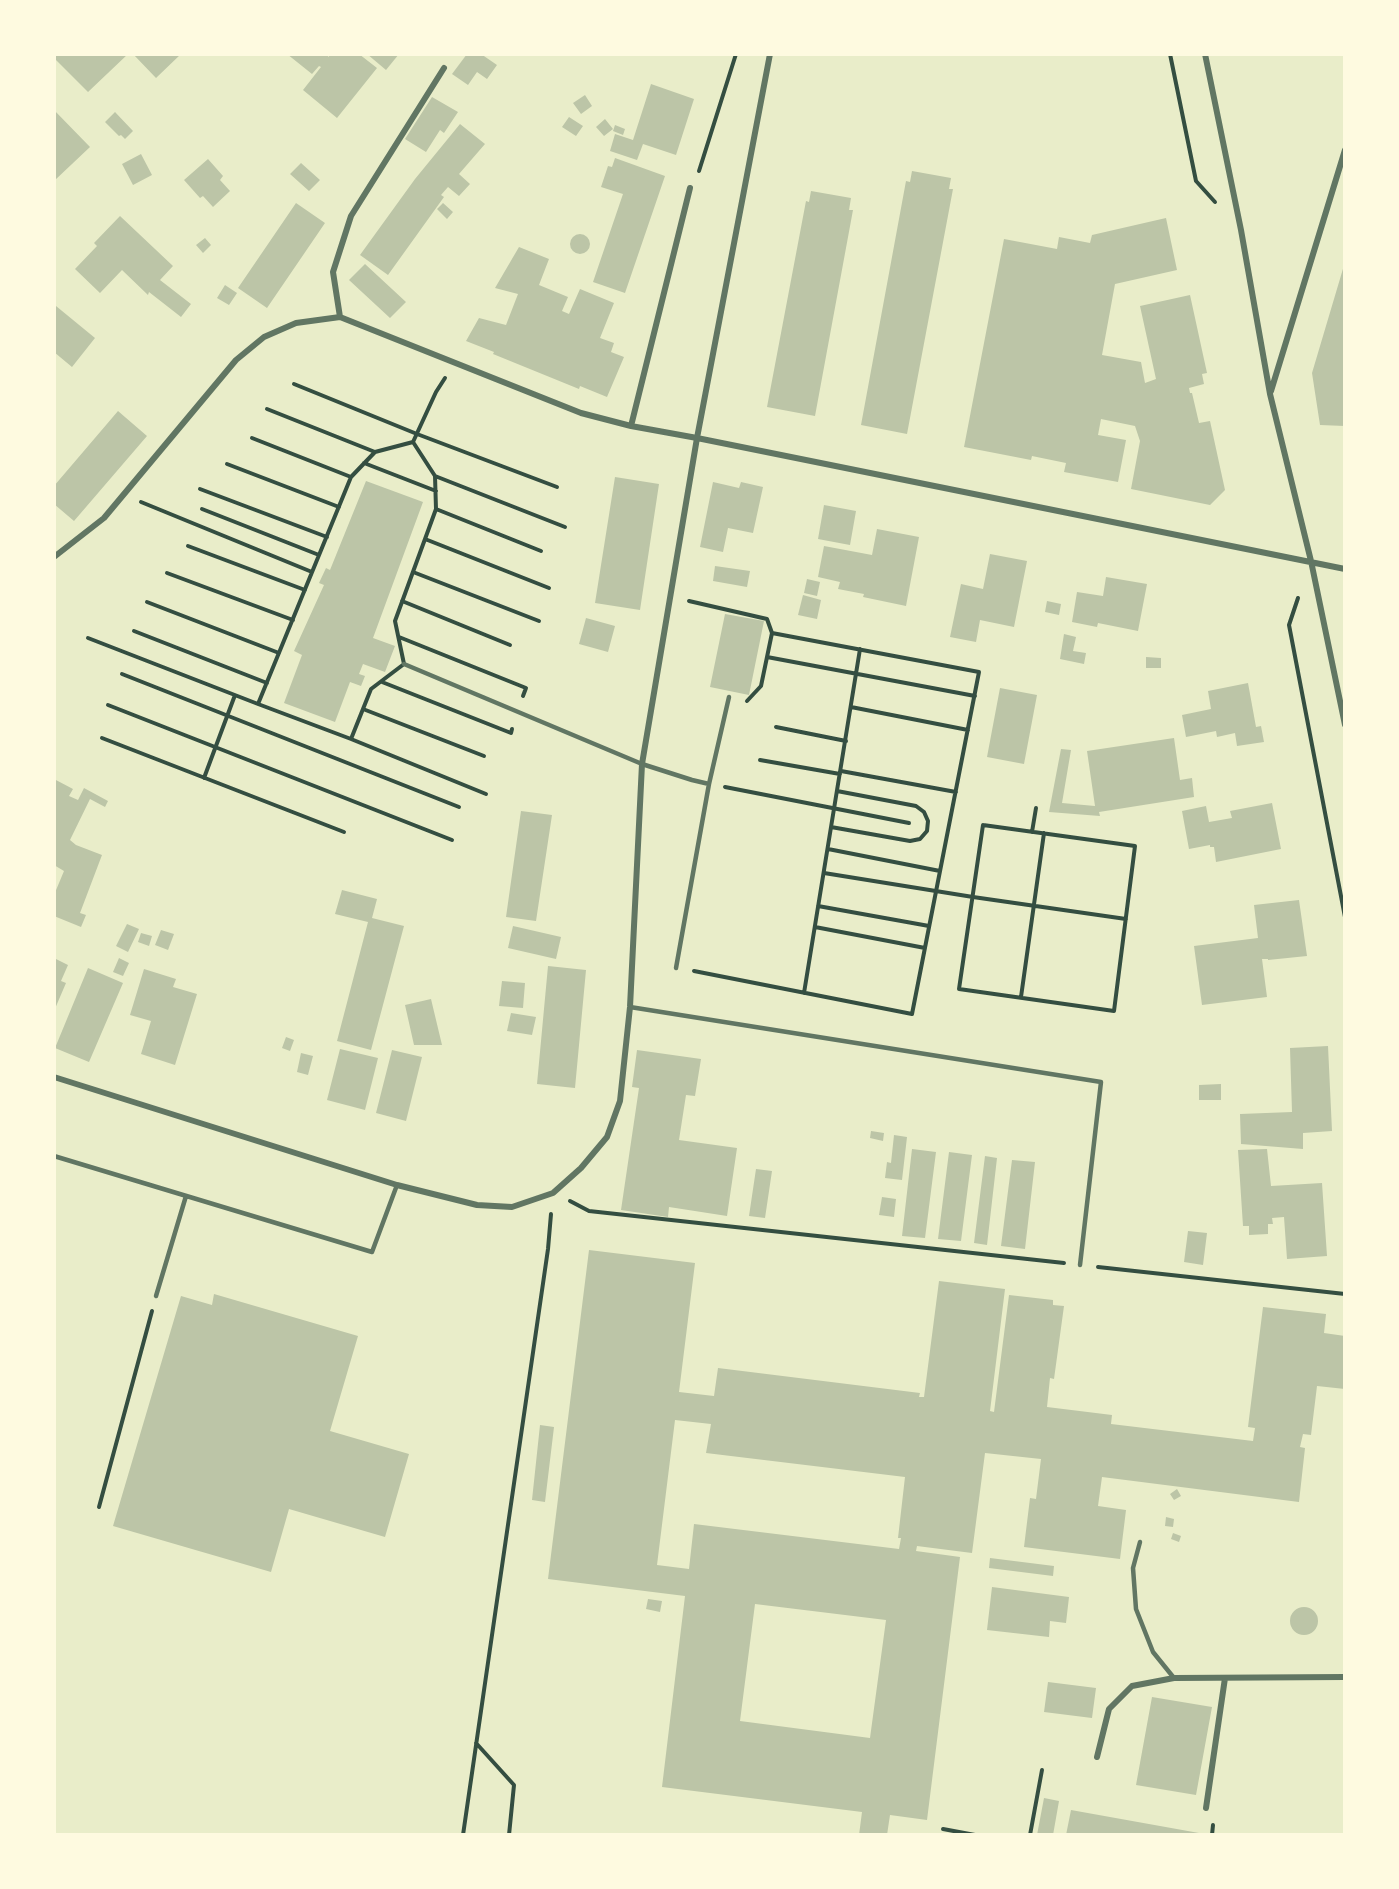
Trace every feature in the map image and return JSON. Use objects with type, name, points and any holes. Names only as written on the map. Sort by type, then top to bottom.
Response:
[{"type":"street","points":[[54,1077],[397,1185],[477,1204],[513,1207],[553,1193],[581,1168],[607,1137],[620,1101],[630,1006],[642,764],[697,438],[770,54]]},
{"type":"street","points":[[1205,54],[1241,230],[1270,394],[1311,561],[1345,725]]},
{"type":"street","points":[[340,317],[333,272],[351,216],[444,68]]},
{"type":"street","points":[[1270,394],[1345,150]]},
{"type":"street","points":[[631,426],[690,188]]},
{"type":"street","points":[[54,557],[104,518],[236,360],[264,336],[296,323],[340,317],[581,413],[631,426],[1345,569]]},
{"type":"street","points":[[1097,1757],[1109,1709],[1132,1686],[1174,1678],[1345,1677]]},
{"type":"street","points":[[1206,1808],[1225,1678]]},
{"type":"lane","points":[[404,664],[642,764],[709,784]]},
{"type":"lane","points":[[676,968],[709,784],[729,697]]},
{"type":"lane","points":[[630,1006],[1101,1083],[1080,1265]]},
{"type":"lane","points":[[54,1156],[372,1252],[397,1185]]},
{"type":"lane","points":[[156,1296],[186,1196]]},
{"type":"lane","points":[[1140,1542],[1133,1568],[1136,1609],[1153,1652],[1174,1678]]},
{"type":"path","points":[[690,188],[700,168],[736,54]]},
{"type":"path","points":[[1170,54],[1196,181],[1241,230]]},
{"type":"path","points":[[258,704],[351,477],[375,452],[413,442],[436,392],[454,363]]},
{"type":"path","points":[[294,384],[417,434],[556,486]]},
{"type":"path","points":[[267,409],[375,452]]},
{"type":"path","points":[[252,438],[351,477]]},
{"type":"path","points":[[351,739],[371,689],[404,664],[395,621],[436,509],[435,476],[413,442]]},
{"type":"path","points":[[364,463],[436,490]]},
{"type":"path","points":[[227,464],[339,507]]},
{"type":"path","points":[[435,476],[565,527]]},
{"type":"path","points":[[200,489],[327,537]]},
{"type":"path","points":[[202,509],[319,555]]},
{"type":"path","points":[[436,509],[541,551]]},
{"type":"path","points":[[164,511],[312,572]]},
{"type":"path","points":[[425,539],[549,588]]},
{"type":"path","points":[[188,546],[305,590]]},
{"type":"path","points":[[1311,561],[1289,625],[1345,917]]},
{"type":"path","points":[[413,572],[539,621]]},
{"type":"path","points":[[167,573],[293,621]]},
{"type":"path","points":[[670,596],[767,619],[772,633],[761,686],[748,701],[729,697]]},
{"type":"path","points":[[402,601],[510,645]]},
{"type":"path","points":[[147,602],[279,653]]},
{"type":"path","points":[[134,631],[267,683]]},
{"type":"path","points":[[676,968],[912,1014],[979,672],[772,633]]},
{"type":"path","points":[[88,638],[351,739],[486,794]]},
{"type":"path","points":[[804,993],[860,650]]},
{"type":"path","points":[[767,657],[975,696]]},
{"type":"path","points":[[122,674],[459,807]]},
{"type":"path","points":[[204,778],[235,695]]},
{"type":"path","points":[[108,705],[452,840]]},
{"type":"path","points":[[851,707],[968,730]]},
{"type":"path","points":[[363,709],[484,756]]},
{"type":"path","points":[[776,727],[846,741]]},
{"type":"path","points":[[102,738],[344,832]]},
{"type":"path","points":[[760,760],[956,792]]},
{"type":"path","points":[[709,784],[909,823]]},
{"type":"path","points":[[831,827],[910,841],[920,839],[927,831],[928,821],[924,812],[916,806],[837,791]]},
{"type":"path","points":[[1032,832],[1036,808]]},
{"type":"path","points":[[983,825],[1032,832],[1135,846],[1114,1011],[959,989],[983,825]]},
{"type":"path","points":[[1021,997],[1044,833]]},
{"type":"path","points":[[828,849],[940,871]]},
{"type":"path","points":[[824,873],[936,892],[1126,919]]},
{"type":"path","points":[[818,906],[929,926]]},
{"type":"path","points":[[815,927],[925,948]]},
{"type":"path","points":[[463,1835],[546,1261],[553,1193],[589,1211],[1345,1294]]},
{"type":"path","points":[[99,1507],[156,1296]]},
{"type":"path","points":[[476,1743],[514,1785],[509,1835]]},
{"type":"path","points":[[1030,1835],[1042,1770]]},
{"type":"path","points":[[943,1829],[975,1835]]},
{"type":"building","points":[[58,54],[128,54],[88,92],[54,58]]},
{"type":"building","points":[[133,54],[181,54],[156,78]]},
{"type":"building","points":[[287,54],[328,54],[328,57],[331,54],[359,54],[377,68],[337,118],[303,90],[321,67],[319,66],[312,74]]},
{"type":"building","points":[[367,54],[399,54],[386,70]]},
{"type":"building","points":[[467,54],[481,54],[497,65],[487,79],[477,72],[468,85],[452,74]]},
{"type":"building","points":[[651,84],[694,99],[676,155],[643,144],[637,160],[610,151],[615,134],[633,140]]},
{"type":"building","points":[[585,95],[592,106],[581,114],[573,103]]},
{"type":"building","points":[[432,97],[458,112],[444,133],[440,130],[426,152],[405,139]]},
{"type":"building","points":[[54,110],[90,147],[54,181]]},
{"type":"building","points":[[115,112],[133,131],[125,139],[105,122]]},
{"type":"building","points":[[569,117],[583,126],[576,136],[562,127]]},
{"type":"building","points":[[605,119],[613,129],[604,136],[596,127]]},
{"type":"building","points":[[460,124],[485,144],[459,174],[470,184],[459,196],[448,187],[441,195],[444,197],[388,275],[360,255],[415,179]]},
{"type":"building","points":[[615,125],[625,129],[623,135],[613,131]]},
{"type":"building","points":[[141,154],[152,175],[133,185],[122,164]]},
{"type":"building","points":[[615,158],[665,176],[625,293],[593,282],[623,194],[601,187],[608,166],[612,167]]},
{"type":"building","points":[[208,159],[223,176],[220,180],[230,191],[213,207],[203,196],[200,198],[184,180]]},
{"type":"building","points":[[301,163],[320,180],[309,191],[290,174]]},
{"type":"building","points":[[912,171],[951,178],[949,189],[953,189],[907,434],[861,425],[906,181],[910,182]]},
{"type":"building","points":[[811,191],[851,198],[849,210],[853,210],[815,416],[767,407],[806,201],[809,202]]},
{"type":"building","points":[[296,203],[325,223],[267,308],[238,288]]},
{"type":"building","points":[[443,203],[453,212],[447,219],[437,209]]},
{"type":"building","points":[[120,216],[173,266],[160,280],[191,304],[181,317],[149,292],[148,295],[122,270],[100,293],[75,269],[97,246],[94,243]]},
{"type":"building","points":[[1166,218],[1177,270],[1115,284],[1102,355],[1141,362],[1145,383],[1156,379],[1140,306],[1190,295],[1207,373],[1202,374],[1204,384],[1189,388],[1199,423],[1210,421],[1225,490],[1210,505],[1131,489],[1140,441],[1135,426],[1101,419],[1098,435],[1126,440],[1118,482],[1064,472],[1066,463],[1032,456],[1031,460],[964,447],[1004,239],[1057,249],[1059,237],[1090,243],[1092,235]]},
{"type":"building","points":[[580,234],[587,237],[590,244],[587,251],[580,254],[573,251],[570,244],[573,237]]},
{"type":"building","points":[[205,238],[211,245],[203,253],[196,245]]},
{"type":"building","points":[[519,247],[549,259],[539,285],[568,297],[562,311],[569,314],[580,289],[614,303],[600,338],[614,343],[611,352],[624,357],[607,397],[580,386],[579,389],[466,341],[479,318],[506,325],[518,294],[495,288]]},
{"type":"building","points":[[1345,262],[1345,426],[1320,425],[1312,373]]},
{"type":"building","points":[[365,264],[406,302],[390,318],[349,280]]},
{"type":"building","points":[[225,285],[237,293],[229,305],[217,298]]},
{"type":"building","points":[[56,306],[95,338],[72,367],[54,352],[54,309]]},
{"type":"building","points":[[118,411],[147,436],[74,521],[54,504],[54,486]]},
{"type":"building","points":[[615,477],[659,484],[640,610],[595,603]]},
{"type":"building","points":[[366,481],[423,502],[373,638],[395,646],[385,672],[363,664],[359,674],[365,676],[361,686],[350,682],[335,722],[284,703],[302,655],[294,651],[324,585],[319,583],[326,568],[330,570]]},
{"type":"building","points":[[713,482],[739,488],[741,482],[763,487],[753,533],[728,528],[723,552],[700,547]]},
{"type":"building","points":[[824,505],[856,511],[850,545],[818,539]]},
{"type":"building","points":[[877,529],[919,537],[906,606],[838,589],[840,582],[818,577],[824,546],[872,555]]},
{"type":"building","points":[[990,554],[1027,561],[1014,627],[980,620],[976,642],[950,637],[961,584],[983,589]]},
{"type":"building","points":[[715,566],[750,571],[747,587],[713,581]]},
{"type":"building","points":[[1106,577],[1147,584],[1138,631],[1098,623],[1097,627],[1072,622],[1077,592],[1103,596]]},
{"type":"building","points":[[807,579],[820,582],[817,596],[804,593]]},
{"type":"building","points":[[803,595],[821,600],[817,619],[798,615]]},
{"type":"building","points":[[1047,601],[1061,604],[1059,615],[1045,612]]},
{"type":"building","points":[[725,614],[764,621],[749,695],[710,687]]},
{"type":"building","points":[[586,618],[615,626],[608,652],[579,644]]},
{"type":"building","points":[[1064,634],[1076,637],[1073,651],[1086,653],[1084,664],[1060,659]]},
{"type":"building","points":[[1146,657],[1161,658],[1161,668],[1146,668]]},
{"type":"building","points":[[1248,683],[1256,727],[1261,726],[1264,742],[1237,746],[1235,733],[1217,737],[1216,731],[1186,737],[1182,715],[1211,709],[1208,691]]},
{"type":"building","points":[[1000,688],[1037,695],[1024,764],[987,757]]},
{"type":"building","points":[[1174,738],[1180,780],[1192,778],[1194,797],[1099,812],[1100,816],[1049,812],[1061,749],[1071,750],[1062,803],[1095,806],[1087,751]]},
{"type":"building","points":[[54,779],[73,789],[69,796],[78,800],[84,788],[108,801],[105,807],[90,799],[70,840],[76,845],[102,855],[80,913],[86,915],[81,927],[54,916],[54,895],[64,871],[54,865]]},
{"type":"building","points":[[1272,803],[1281,849],[1216,862],[1214,847],[1210,845],[1189,849],[1182,811],[1206,806],[1209,822],[1232,818],[1230,811]]},
{"type":"building","points":[[521,811],[552,815],[536,921],[506,917]]},
{"type":"building","points":[[342,890],[377,899],[372,918],[404,926],[371,1050],[337,1041],[368,922],[335,914]]},
{"type":"building","points":[[1299,900],[1307,956],[1262,959],[1267,997],[1202,1005],[1194,946],[1258,938],[1254,905]]},
{"type":"building","points":[[127,924],[139,929],[128,952],[116,946]]},
{"type":"building","points":[[513,926],[561,937],[556,959],[508,948]]},
{"type":"building","points":[[161,930],[174,934],[168,950],[155,945]]},
{"type":"building","points":[[141,933],[152,936],[149,946],[138,942]]},
{"type":"building","points":[[54,958],[68,965],[61,981],[66,983],[54,1011]]},
{"type":"building","points":[[119,958],[129,963],[123,976],[113,972]]},
{"type":"building","points":[[548,966],[586,970],[575,1088],[537,1084]]},
{"type":"building","points":[[88,968],[123,983],[89,1062],[55,1048]]},
{"type":"building","points":[[144,969],[176,979],[173,987],[197,994],[175,1065],[141,1054],[151,1021],[130,1015]]},
{"type":"building","points":[[502,981],[525,983],[523,1008],[499,1006]]},
{"type":"building","points":[[431,999],[442,1045],[414,1045],[405,1005]]},
{"type":"building","points":[[511,1013],[536,1017],[532,1035],[507,1031]]},
{"type":"building","points":[[286,1037],[294,1040],[290,1051],[282,1048]]},
{"type":"building","points":[[1328,1046],[1332,1131],[1303,1133],[1303,1149],[1241,1144],[1240,1114],[1292,1112],[1290,1048]]},
{"type":"building","points":[[340,1049],[378,1058],[365,1110],[327,1100]]},
{"type":"building","points":[[392,1050],[422,1057],[406,1121],[376,1113]]},
{"type":"building","points":[[637,1050],[701,1059],[695,1096],[686,1095],[679,1140],[737,1148],[727,1216],[669,1207],[668,1217],[621,1210],[639,1088],[632,1087]]},
{"type":"building","points":[[301,1053],[313,1056],[308,1075],[297,1072]]},
{"type":"building","points":[[1221,1084],[1221,1100],[1199,1100],[1199,1085]]},
{"type":"building","points":[[871,1131],[884,1133],[883,1141],[870,1138]]},
{"type":"building","points":[[894,1135],[907,1137],[902,1180],[885,1178],[887,1162],[891,1163]]},
{"type":"building","points":[[912,1149],[936,1152],[925,1238],[902,1236]]},
{"type":"building","points":[[1267,1149],[1271,1186],[1322,1183],[1327,1256],[1287,1259],[1284,1217],[1272,1218],[1273,1224],[1268,1224],[1268,1234],[1249,1235],[1249,1226],[1243,1226],[1238,1150]]},
{"type":"building","points":[[949,1152],[972,1155],[961,1241],[938,1239]]},
{"type":"building","points":[[985,1156],[997,1158],[987,1245],[974,1243]]},
{"type":"building","points":[[1012,1160],[1035,1162],[1025,1249],[1001,1246]]},
{"type":"building","points":[[756,1169],[772,1171],[765,1218],[749,1216]]},
{"type":"building","points":[[882,1197],[896,1199],[894,1217],[879,1215]]},
{"type":"building","points":[[1188,1231],[1207,1233],[1203,1265],[1184,1262]]},
{"type":"building","points":[[589,1250],[695,1263],[679,1392],[714,1396],[718,1368],[920,1393],[919,1397],[924,1397],[939,1281],[1005,1289],[990,1411],[994,1412],[1009,1295],[1053,1300],[1053,1305],[1064,1306],[1054,1379],[1050,1378],[1047,1407],[1112,1415],[1111,1424],[1253,1441],[1255,1428],[1248,1427],[1263,1307],[1326,1314],[1324,1333],[1345,1336],[1345,1389],[1317,1386],[1311,1435],[1303,1434],[1300,1447],[1305,1448],[1299,1502],[1102,1477],[1098,1506],[1126,1510],[1120,1559],[1024,1547],[1030,1498],[1036,1499],[1041,1459],[985,1453],[972,1553],[917,1546],[916,1551],[960,1557],[927,1820],[890,1815],[887,1835],[859,1835],[862,1812],[662,1787],[685,1596],[548,1579]],"holes":[[[675,1420],[711,1424],[706,1453],[905,1477],[898,1538],[901,1538],[899,1549],[694,1524],[689,1569],[657,1565]],[[755,1604],[886,1620],[870,1738],[740,1721]]]},
{"type":"building","points":[[214,1294],[358,1336],[330,1431],[409,1454],[385,1537],[289,1509],[271,1572],[113,1526],[181,1296],[212,1305]]},
{"type":"building","points":[[540,1425],[554,1427],[545,1502],[532,1500]]},
{"type":"building","points":[[1177,1489],[1181,1496],[1174,1500],[1170,1494]]},
{"type":"building","points":[[1166,1517],[1174,1519],[1173,1527],[1165,1526]]},
{"type":"building","points":[[1173,1533],[1181,1536],[1179,1542],[1171,1539]]},
{"type":"building","points":[[990,1558],[1054,1566],[1053,1576],[989,1568]]},
{"type":"building","points":[[992,1587],[1069,1597],[1066,1623],[1050,1621],[1049,1637],[987,1630]]},
{"type":"building","points":[[648,1599],[662,1601],[660,1612],[646,1609]]},
{"type":"building","points":[[1304,1607],[1314,1611],[1318,1621],[1314,1631],[1304,1635],[1294,1631],[1290,1621],[1294,1611]]},
{"type":"building","points":[[1048,1682],[1096,1688],[1092,1718],[1044,1712]]},
{"type":"building","points":[[1152,1697],[1212,1707],[1196,1795],[1136,1785]]},
{"type":"building","points":[[1044,1798],[1059,1801],[1053,1835],[1037,1835]]},
{"type":"building","points":[[1071,1810],[1199,1833],[1199,1835],[1066,1835]]}]
